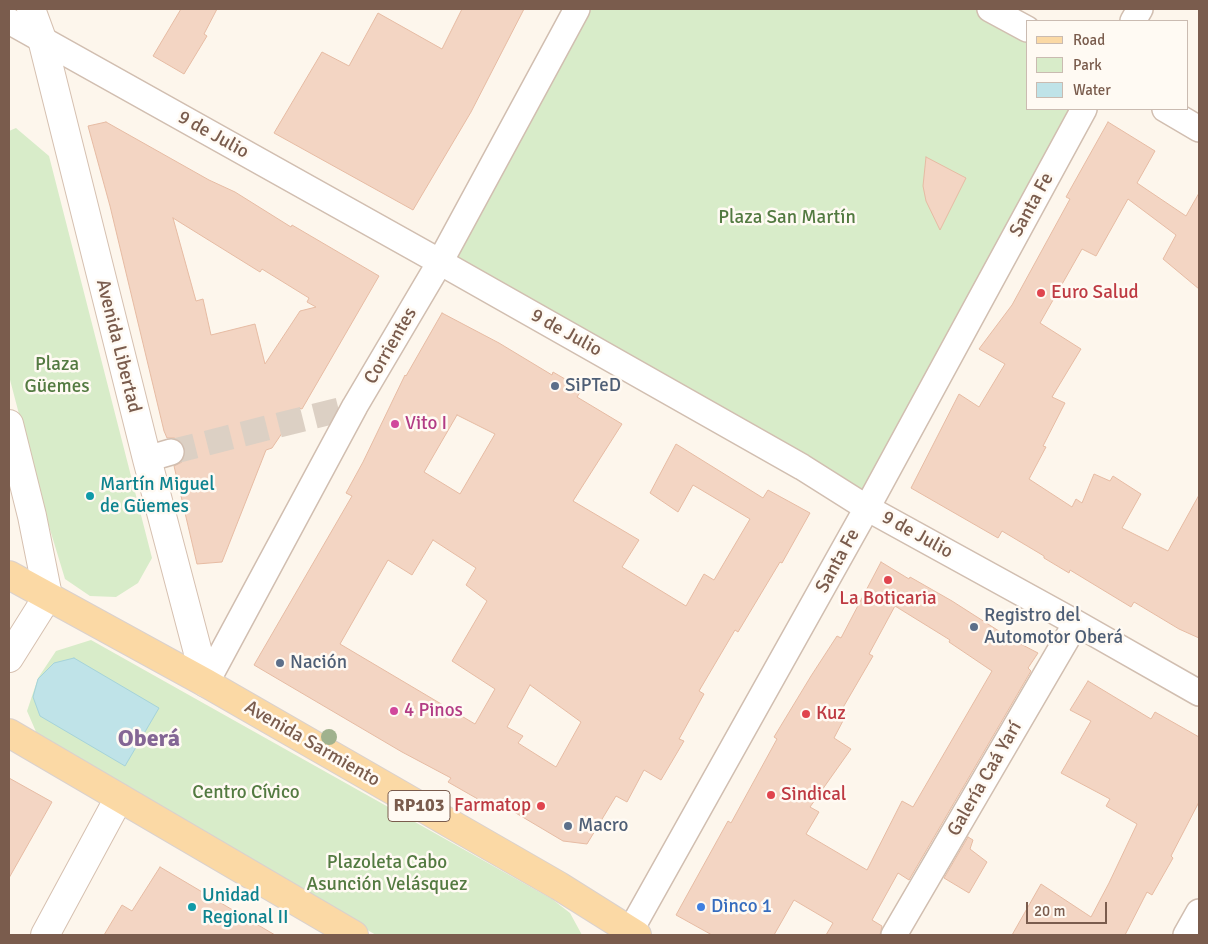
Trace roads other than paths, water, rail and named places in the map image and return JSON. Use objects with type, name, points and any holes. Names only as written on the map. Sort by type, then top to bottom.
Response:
[{"type":"main road","name":"Avenida Libertad","points":[[20,16],[42,39],[159,456],[206,683]]},
{"type":"main road","points":[[9,424],[32,516],[48,596],[9,658]]},
{"type":"main road","name":"Avenida Sarmiento","points":[[9,575],[206,683],[559,886],[632,934]]},
{"type":"main road","points":[[9,733],[354,935]]},
{"type":"main road","points":[[45,935],[119,798]]},
{"type":"street","name":"Corrientes","points":[[206,683],[355,406],[440,262],[577,9]]},
{"type":"street","points":[[990,9],[1026,28]]},
{"type":"street","points":[[1134,20],[1140,9]]},
{"type":"street","name":"9 de Julio","points":[[42,39],[802,467],[867,508],[1199,693]]},
{"type":"street","name":"Santa Fe","points":[[632,934],[1083,110]]},
{"type":"street","points":[[1167,110],[1199,129]]},
{"type":"street","name":"Galería Caá Yarí","points":[[894,935],[1076,623]]},
{"type":"street","points":[[1186,935],[1199,912]]},
{"type":"water","points":[[74,658],[159,708],[125,766],[40,716],[33,697],[38,679],[54,663]]},
{"type":"tunnel","points":[[171,452],[355,406]]},
{"type":"place","name":"Euro Salud","points":[[1041,293]]},
{"type":"place","name":"SiPTeD","points":[[555,386]]},
{"type":"place","name":"Vito I","points":[[395,424]]},
{"type":"place","name":"Martín Miguel de Güemes","points":[[90,496]]},
{"type":"place","name":"La Boticaria","points":[[888,580]]},
{"type":"place","name":"Registro del Automotor Oberá","points":[[974,627]]},
{"type":"place","name":"Nación","points":[[280,663]]},
{"type":"place","name":"4 Pinos","points":[[394,711]]},
{"type":"place","name":"Kuz","points":[[806,714]]},
{"type":"place","name":"Sindical","points":[[771,795]]},
{"type":"place","name":"Farmatop","points":[[541,806]]},
{"type":"place","name":"Macro","points":[[568,826]]},
{"type":"place","name":"Unidad Regional II","points":[[192,907]]},
{"type":"place","name":"Dinco 1","points":[[701,907]]},
{"type":"district","name":"Oberá","points":[[149,740]]},
{"type":"park label","name":"Plaza San Martín","points":[[787,218]]},
{"type":"park label","name":"Plaza Güemes","points":[[57,376]]},
{"type":"park label","name":"Centro Cívico","points":[[246,793]]},
{"type":"park label","name":"Plazoleta Cabo Asunción Velásquez","points":[[387,874]]}]
